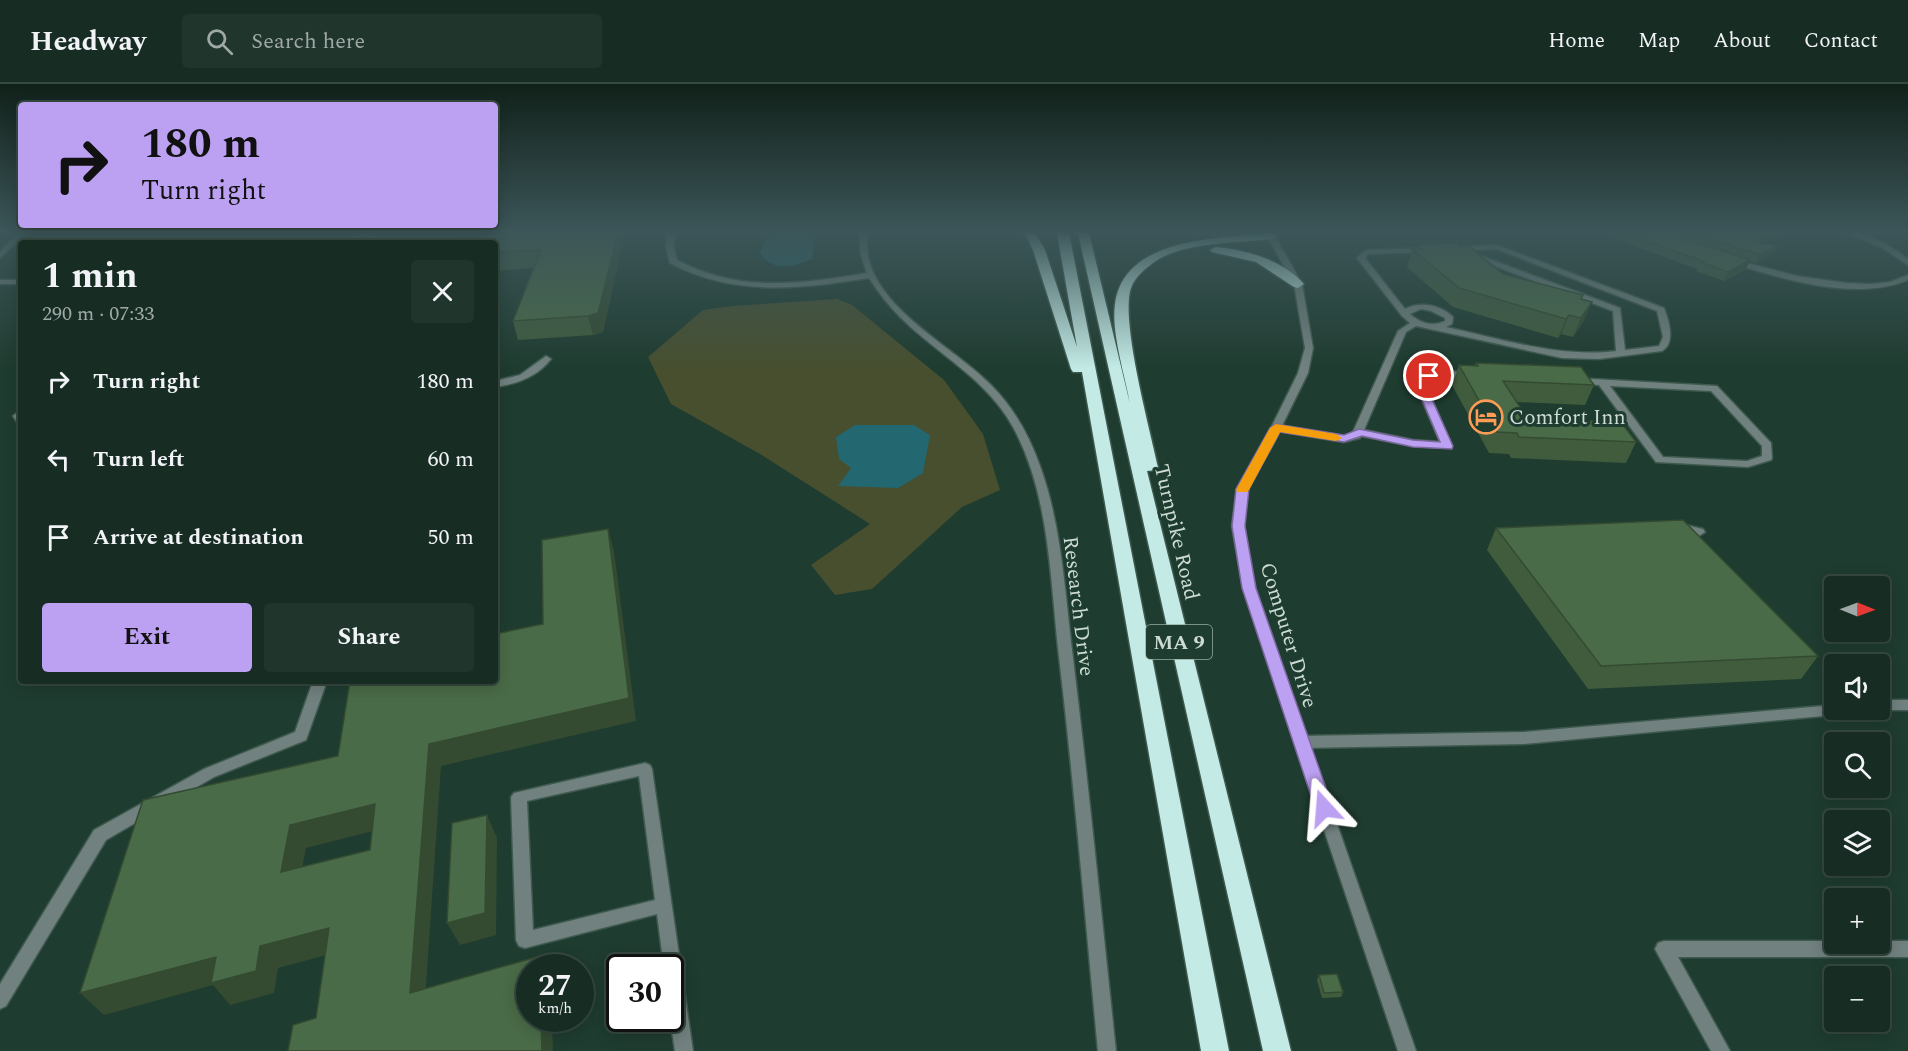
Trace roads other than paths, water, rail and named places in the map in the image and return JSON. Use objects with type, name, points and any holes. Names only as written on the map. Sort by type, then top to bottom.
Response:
[{"type":"highway","points":[[1049,278],[1072,347],[1106,463]]},
{"type":"highway","name":"MA 9","points":[[1071,278],[1215,1051]]},
{"type":"highway","name":"Turnpike Road","points":[[1094,278],[1277,1051]]},
{"type":"highway","points":[[1130,278],[1125,287],[1120,306],[1194,708]]},
{"type":"highway","points":[[1290,278],[1298,284]]},
{"type":"street","points":[[717,278],[776,286],[854,278]]},
{"type":"street","name":"Research Drive","points":[[874,278],[887,298],[918,330],[982,380],[1003,404],[1018,424],[1038,475],[1047,506],[1070,689],[1107,1051]]},
{"type":"street","name":"Computer Drive","points":[[1295,278],[1298,284],[1310,348],[1303,373],[1242,489],[1238,526],[1249,588],[1407,1051]]},
{"type":"street","points":[[1377,278],[1415,323],[1562,355],[1599,356],[1662,348],[1667,337],[1661,310],[1578,278]]},
{"type":"street","points":[[1534,278],[1617,310],[1621,352]]},
{"type":"street","points":[[1804,278],[1839,284],[1881,285],[1905,278]]},
{"type":"street","points":[[0,282],[18,282]]},
{"type":"street","points":[[1406,314],[1408,310],[1424,307],[1435,309],[1449,317],[1449,322],[1436,327]]},
{"type":"street","points":[[1276,428],[1344,439],[1356,436],[1402,331],[1415,323]]},
{"type":"street","points":[[498,384],[512,382],[541,367],[546,359]]},
{"type":"street","points":[[1359,432],[1413,443],[1448,446],[1422,388],[1422,380],[1440,374],[1486,376]]},
{"type":"street","points":[[1567,380],[1714,388],[1767,445],[1767,458],[1748,464],[1659,460],[1602,382]]},
{"type":"street","points":[[1664,523],[1699,532]]},
{"type":"street","points":[[0,1000],[100,835],[209,773],[301,736],[319,684]]},
{"type":"street","points":[[1890,705],[1908,705]]},
{"type":"street","points":[[1301,742],[1524,738],[1824,711]]},
{"type":"street","points":[[663,905],[525,940],[519,797],[645,769],[684,1051]]},
{"type":"street","points":[[1721,1051],[1664,949],[1908,949]]},
{"type":"water","points":[[855,425],[914,425],[930,435],[923,473],[898,488],[838,486],[851,468],[839,459],[836,437]]},
{"type":"place","name":"Comfort Inn","points":[[1486,417]]}]
